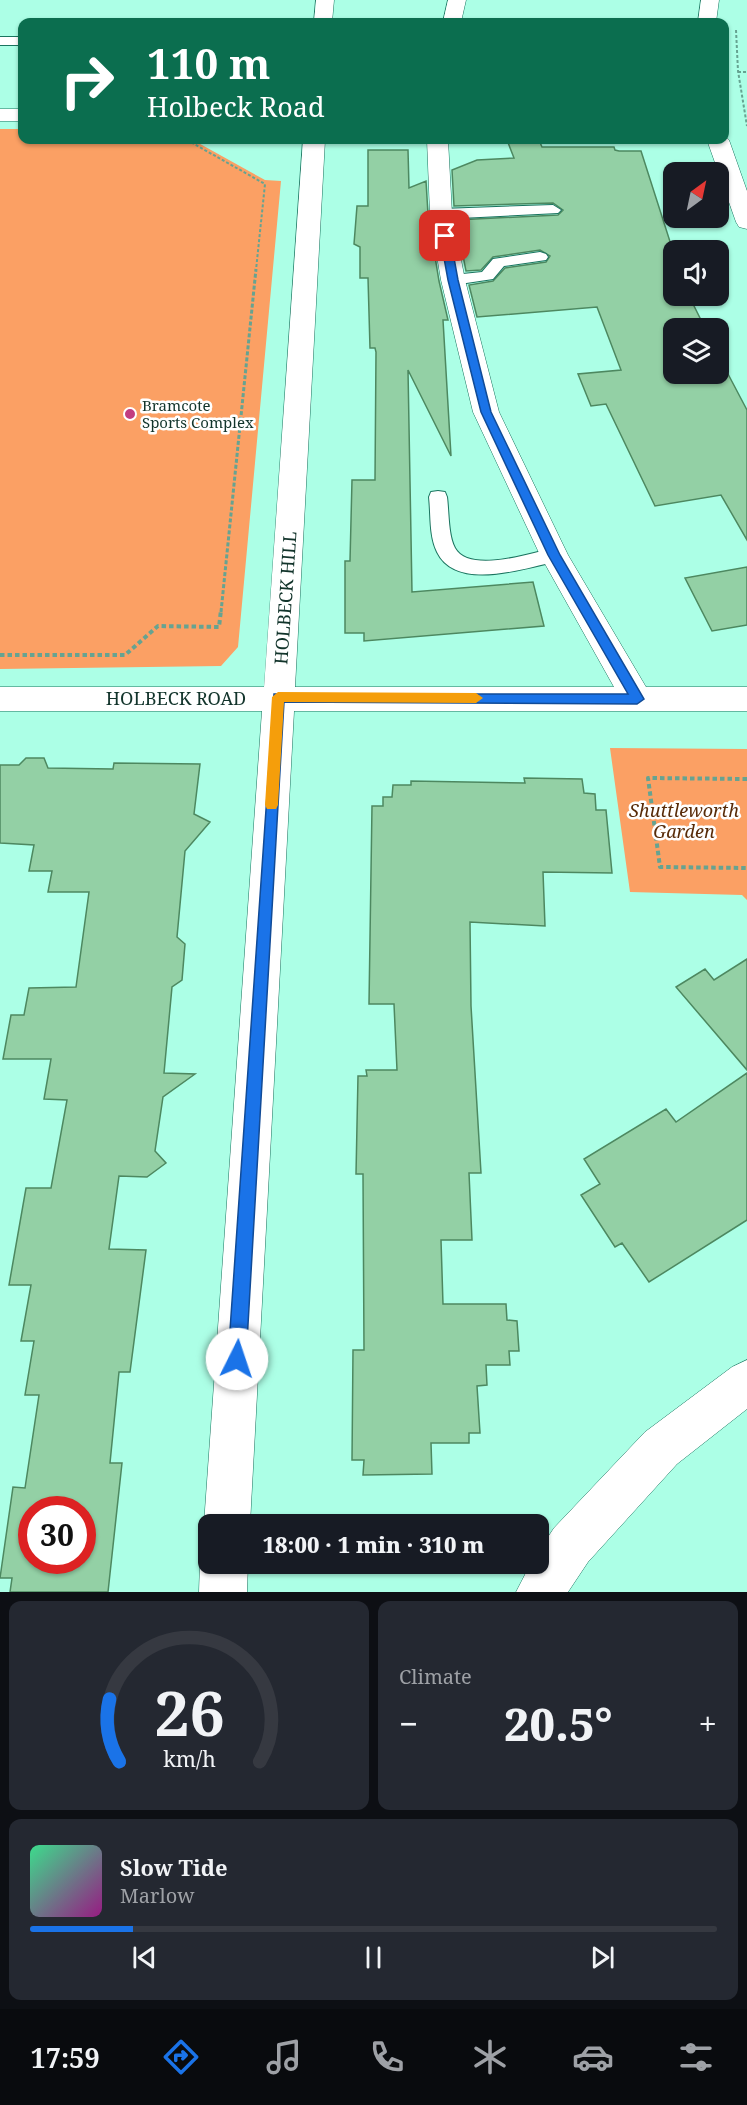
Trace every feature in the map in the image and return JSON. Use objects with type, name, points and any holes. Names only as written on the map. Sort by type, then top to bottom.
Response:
[{"type":"street","points":[[323,18],[325,0]]},
{"type":"street","points":[[453,18],[457,0]]},
{"type":"street","points":[[708,18],[710,0]]},
{"type":"street","points":[[0,115],[18,115]]},
{"type":"street","name":"HOLBECK HILL","points":[[228,1514],[314,144]]},
{"type":"street","points":[[438,144],[441,214],[453,280],[486,412],[554,555],[637,699]]},
{"type":"street","points":[[719,144],[747,222]]},
{"type":"street","name":"HOLBECK ROAD","points":[[0,699],[278,697],[747,699]]},
{"type":"street","points":[[540,1592],[571,1545],[661,1448],[747,1382]]},
{"type":"street","points":[[223,1592],[224,1574]]},
{"type":"lane","points":[[0,40],[18,40]]},
{"type":"lane","points":[[441,214],[553,210]]},
{"type":"lane","points":[[453,280],[487,276],[495,265],[505,260],[540,257]]},
{"type":"lane","points":[[438,497],[446,550],[452,559],[462,566],[490,568],[554,555]]},
{"type":"path","points":[[737,25],[738,72],[747,126]]},
{"type":"path","points":[[738,72],[747,72]]},
{"type":"path","points":[[0,655],[125,655],[158,626],[219,627],[265,184],[194,144]]},
{"type":"path","points":[[747,779],[648,778],[660,867],[747,867]]},
{"type":"green space","name":"Bramcote Sports Complex","points":[[0,129],[18,129],[18,144],[200,144],[265,180],[281,181],[238,647],[221,666],[0,669]]},
{"type":"green space","name":"Shuttleworth Garden","points":[[610,748],[747,749],[747,900],[742,895],[630,892]]},
{"type":"building","points":[[509,144],[541,144],[542,147],[614,147],[619,151],[641,151],[663,220],[663,228],[666,228],[670,240],[663,240],[663,306],[694,306],[700,318],[663,318],[663,384],[729,384],[729,376],[747,410],[747,540],[721,495],[655,506],[606,404],[591,406],[578,374],[621,370],[597,307],[477,317],[469,285],[493,281],[505,268],[546,262],[550,256],[540,250],[493,257],[481,270],[466,271],[456,220],[558,215],[563,210],[553,203],[454,206],[452,170],[477,160],[514,158]]},
{"type":"building","points":[[368,150],[408,150],[409,188],[426,181],[428,214],[448,320],[443,320],[451,456],[408,370],[412,592],[533,582],[544,626],[364,641],[364,633],[345,633],[345,561],[350,561],[352,480],[375,480],[376,352],[375,348],[370,348],[368,278],[360,278],[360,247],[354,244],[357,206],[368,206]]},
{"type":"building","points":[[747,567],[747,625],[712,631],[685,578]]},
{"type":"building","points":[[26,758],[44,758],[48,768],[113,769],[114,763],[200,764],[194,814],[210,822],[185,851],[177,937],[185,944],[182,980],[172,987],[164,1073],[195,1074],[163,1097],[155,1151],[166,1163],[147,1177],[119,1176],[109,1249],[146,1250],[130,1372],[119,1372],[110,1463],[122,1463],[108,1592],[10,1592],[12,1578],[0,1578],[13,1487],[25,1488],[39,1395],[25,1395],[34,1341],[21,1341],[31,1285],[9,1285],[26,1188],[51,1188],[67,1100],[44,1099],[51,1059],[3,1059],[11,1015],[24,1015],[29,988],[76,987],[89,892],[48,892],[52,871],[29,871],[34,845],[0,843],[0,765],[19,765]]},
{"type":"building","points":[[524,778],[582,779],[584,793],[595,794],[596,810],[606,810],[612,873],[543,872],[545,926],[470,922],[471,1006],[481,1173],[469,1173],[472,1240],[441,1240],[443,1304],[506,1304],[507,1320],[517,1321],[519,1351],[509,1351],[510,1365],[486,1365],[487,1385],[477,1386],[480,1433],[469,1433],[469,1443],[431,1443],[432,1474],[363,1475],[364,1460],[352,1460],[353,1350],[364,1350],[363,1174],[356,1174],[358,1076],[367,1076],[366,1070],[397,1070],[394,1004],[369,1004],[372,806],[383,806],[383,797],[392,797],[393,785],[411,785],[411,781],[525,783]]},
{"type":"building","points":[[747,959],[747,1070],[676,987],[705,969],[714,980]]},
{"type":"building","points":[[747,1073],[747,1220],[649,1282],[622,1243],[615,1247],[581,1195],[600,1184],[584,1159],[666,1109],[676,1122]]},
{"type":"slow traffic","points":[[271,805],[278,697],[476,698]]},
{"type":"place","name":"Bramcote Sports Complex","points":[[130,414]]},
{"type":"route","points":[[237,1359],[278,697],[637,699],[554,555],[486,412],[453,280],[445,236]]}]
